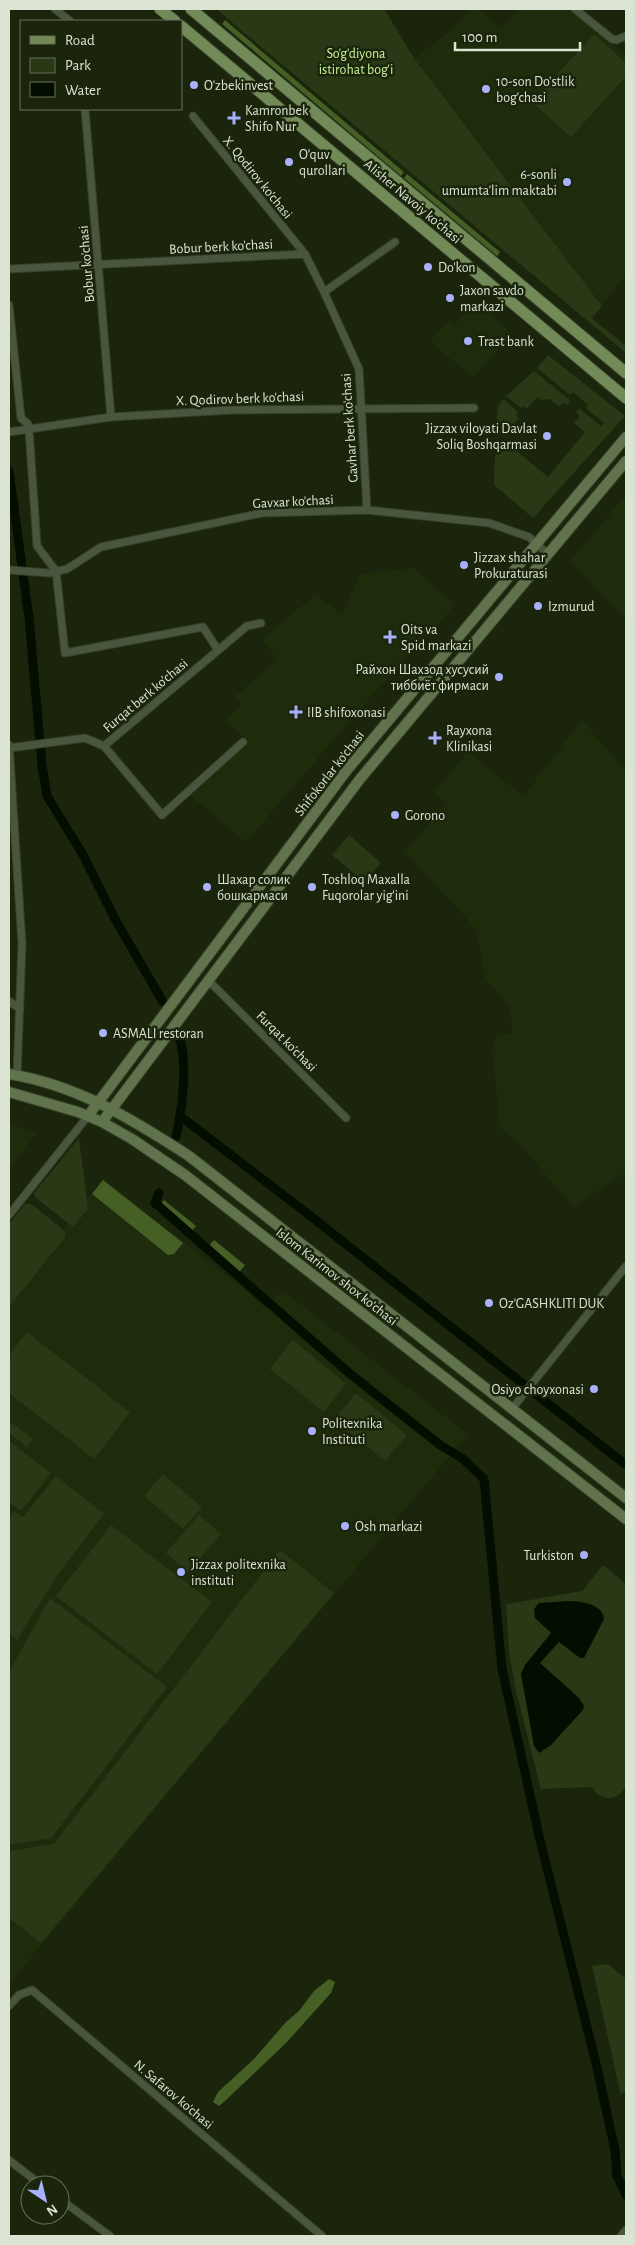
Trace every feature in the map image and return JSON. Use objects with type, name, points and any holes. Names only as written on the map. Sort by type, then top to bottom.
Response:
[{"type":"main road","points":[[160,9],[174,20]]},
{"type":"main road","name":"Alisher Navoiy ko'chasi","points":[[191,9],[626,374]]},
{"type":"main road","name":"Alisher Navoiy ko'chasi","points":[[182,27],[626,398]]},
{"type":"main road","name":"Shifokorlar ko'chasi","points":[[88,1116],[347,770],[626,437]]},
{"type":"main road","name":"Shifokorlar ko'chasi","points":[[102,1122],[360,779],[626,461]]},
{"type":"main road","name":"Islom Karimov shox ko'chasi","points":[[13,1075],[70,1090],[100,1102],[141,1125],[203,1167],[511,1410],[626,1498]]},
{"type":"main road","name":"Islom Karimov shox ko'chasi","points":[[9,1092],[102,1122],[132,1139],[185,1175],[626,1519]]},
{"type":"street","points":[[55,9],[69,20]]},
{"type":"street","points":[[575,9],[612,39],[616,40],[626,36]]},
{"type":"street","name":"Bobur ko'chasi","points":[[85,110],[111,417]]},
{"type":"street","name":"X. Qodirov ko'chasi","points":[[193,116],[305,254]]},
{"type":"street","points":[[305,254],[324,292],[395,242]]},
{"type":"street","name":"Bobur berk ko'chasi","points":[[9,269],[98,266],[305,254]]},
{"type":"street","name":"Gavhar berk ko'chasi","points":[[324,292],[359,369],[367,510]]},
{"type":"street","points":[[9,305],[21,418],[28,424],[29,429],[37,546],[56,571],[65,653],[203,627],[218,650]]},
{"type":"street","name":"X. Qodirov berk ko'chasi","points":[[9,432],[111,417],[232,410],[474,408]]},
{"type":"street","name":"Gavxar ko'chasi","points":[[9,570],[40,572],[67,569],[101,547],[262,513],[367,510],[490,523],[529,537],[549,555]]},
{"type":"street","name":"Furqat berk ko'chasi","points":[[243,742],[162,815],[104,746],[247,626],[261,623]]},
{"type":"street","points":[[13,1075],[20,1009],[22,944],[9,747],[84,738],[104,746]]},
{"type":"street","name":"Furqat ko'chasi","points":[[209,981],[346,1118]]},
{"type":"street","points":[[9,1001],[20,1009]]},
{"type":"street","points":[[9,1214],[88,1116]]},
{"type":"street","points":[[511,1410],[626,1266]]},
{"type":"street","name":"N. Safarov ko'chasi","points":[[9,2006],[19,1995],[32,1990],[322,2236]]},
{"type":"street","points":[[9,2160],[29,2175]]},
{"type":"street","points":[[70,2206],[110,2236]]},
{"type":"street","points":[[621,2236],[626,2230]]},
{"type":"shaded area","name":"6-sonli umumta'lim maktabi","points":[[471,9],[478,9],[501,28],[518,9],[572,9],[626,56],[626,274],[602,306],[414,58],[449,32]]},
{"type":"shaded area","points":[[225,20],[404,172],[401,176],[222,24]]},
{"type":"shaded area","points":[[407,174],[500,252],[497,256],[404,178]]},
{"type":"shaded area","points":[[476,301],[513,334],[473,378],[430,341],[449,320],[455,325]]},
{"type":"shaded area","points":[[626,495],[626,620],[570,561]]},
{"type":"shaded area","name":"IIB shifoxonasi","points":[[414,568],[455,605],[370,698],[246,842],[190,796],[248,741],[226,721],[242,704],[235,696],[278,659],[261,640],[316,594],[342,615],[360,574]]},
{"type":"shaded area","points":[[582,720],[626,771],[626,1172],[574,1207],[518,1143],[500,1128],[492,1046],[497,1035],[513,1033],[509,1006],[485,978],[476,929],[405,852],[446,803],[434,792],[468,751],[523,796]]},
{"type":"shaded area","points":[[9,1123],[37,1133],[9,1168]]},
{"type":"shaded area","name":"Jizzax politexnika instituti","points":[[103,1179],[249,1293],[266,1309],[282,1290],[468,1434],[9,1984],[9,1298]]},
{"type":"shaded area","points":[[103,1180],[183,1243],[174,1254],[168,1255],[92,1194]]},
{"type":"shaded area","points":[[164,1200],[196,1226],[188,1236],[156,1210]]},
{"type":"shaded area","points":[[214,1240],[245,1265],[237,1275],[205,1250]]},
{"type":"shaded area","points":[[329,1979],[335,1982],[331,1993],[286,2043],[219,2106],[213,2102],[218,2092],[254,2059],[286,2022],[299,2011],[314,1991]]},
{"type":"green space","name":"So'g'diyona istirohat bog'i","points":[[216,9],[384,9],[414,58],[602,306],[592,318],[626,346],[626,353]]},
{"type":"green space","points":[[594,34],[626,63],[626,76],[571,137],[532,102]]},
{"type":"green space","points":[[548,355],[625,416],[533,518],[494,485],[495,456],[506,442],[548,477],[585,432],[574,423],[580,416],[576,412],[579,408],[601,426],[604,423],[586,408],[588,405],[573,392],[570,395],[537,368]]},
{"type":"green space","points":[[534,371],[571,401],[567,405],[563,402],[559,406],[549,399],[541,400],[537,397],[527,409],[523,406],[521,408],[506,396]]},
{"type":"green space","points":[[503,399],[518,412],[516,415],[519,418],[505,434],[498,429],[497,421],[500,402]]},
{"type":"green space","points":[[349,835],[381,863],[364,882],[332,855]]},
{"type":"green space","points":[[79,1138],[88,1209],[73,1227],[36,1198],[34,1193]]},
{"type":"green space","points":[[25,1204],[31,1204],[65,1231],[66,1236],[9,1307],[9,1224]]},
{"type":"green space","points":[[27,1332],[130,1412],[94,1459],[9,1393],[9,1356]]},
{"type":"green space","points":[[293,1340],[346,1384],[324,1412],[270,1369]]},
{"type":"green space","points":[[356,1393],[407,1435],[385,1461],[334,1420]]},
{"type":"green space","points":[[9,1421],[33,1439],[27,1447],[9,1433]]},
{"type":"green space","points":[[9,1441],[51,1473],[21,1511],[9,1502]]},
{"type":"green space","points":[[163,1474],[202,1507],[183,1529],[144,1496]]},
{"type":"green space","points":[[56,1476],[104,1514],[58,1574],[17,1640],[9,1634],[9,1517],[14,1511],[23,1517]]},
{"type":"green space","points":[[199,1515],[221,1534],[188,1572],[166,1553]]},
{"type":"green space","points":[[111,1525],[212,1602],[157,1674],[56,1596]]},
{"type":"green space","points":[[280,1550],[334,1593],[41,1943],[9,1918],[9,1851],[54,1844]]},
{"type":"green space","points":[[603,1565],[626,1584],[626,1785],[619,1795],[609,1798],[595,1792],[592,1787],[541,1789],[516,1691],[509,1652],[506,1604],[582,1591]]},
{"type":"green space","points":[[50,1598],[167,1687],[51,1838],[9,1845],[9,1672]]},
{"type":"green space","points":[[608,1964],[626,1979],[626,2089],[621,2096],[592,1966]]},
{"type":"water","points":[[569,1601],[591,1604],[600,1610],[604,1619],[584,1658],[580,1658],[559,1642],[540,1663],[579,1698],[584,1706],[583,1710],[551,1745],[539,1753],[534,1746],[521,1674],[525,1665],[551,1633],[535,1618],[534,1609],[539,1603]]},
{"type":"waterway","points":[[9,471],[29,618],[42,765],[47,796],[82,853],[115,919],[163,1002]]},
{"type":"waterway","points":[[176,1137],[184,1073],[179,1036]]},
{"type":"waterway","points":[[180,1116],[299,1207],[626,1465]]},
{"type":"waterway","points":[[159,1193],[155,1203],[349,1373],[440,1445],[462,1458],[484,1479],[502,1669],[540,1840],[595,2059],[615,2150],[617,2176],[626,2195]]},
{"type":"place","name":"O'zbekinvest","points":[[194,85]]},
{"type":"place","name":"10-son Do'stlik bog'chasi","points":[[486,89]]},
{"type":"place","name":"Kamronbek Shifo Nur","points":[[234,118]]},
{"type":"place","name":"O’quv qurollari","points":[[289,162]]},
{"type":"place","name":"6-sonli umumta'lim maktabi","points":[[567,182]]},
{"type":"place","name":"Do'kon","points":[[428,267]]},
{"type":"place","name":"Jaxon savdo markazi","points":[[450,298]]},
{"type":"place","name":"Trast bank","points":[[468,341]]},
{"type":"place","name":"Jizzax viloyati Davlat Soliq Boshqarmasi","points":[[547,436]]},
{"type":"place","name":"Jizzax shahar Prokuraturasi","points":[[464,565]]},
{"type":"place","name":"Izmurud","points":[[538,606]]},
{"type":"place","name":"Oits va Spid markazi","points":[[390,637]]},
{"type":"place","name":"Райхон Шахзод хусусий тиббиёт фирмаси","points":[[499,677]]},
{"type":"place","name":"IIB shifoxonasi","points":[[296,712]]},
{"type":"place","name":"Rayxona Klinikasi","points":[[435,738]]},
{"type":"place","name":"Gorono","points":[[395,815]]},
{"type":"place","name":"Шахар солик бошкармаси","points":[[207,887]]},
{"type":"place","name":"Toshloq Maxalla Fuqorolar yig'ini","points":[[312,887]]},
{"type":"place","name":"ASMALI restoran","points":[[103,1033]]},
{"type":"place","name":"Oz'GASHKLITI DUK","points":[[489,1303]]},
{"type":"place","name":"Osiyo choyxonasi","points":[[594,1389]]},
{"type":"place","name":"Politexnika Instituti","points":[[312,1431]]},
{"type":"place","name":"Osh markazi","points":[[345,1526]]},
{"type":"place","name":"Turkiston","points":[[584,1555]]},
{"type":"place","name":"Jizzax politexnika instituti","points":[[181,1572]]}]
